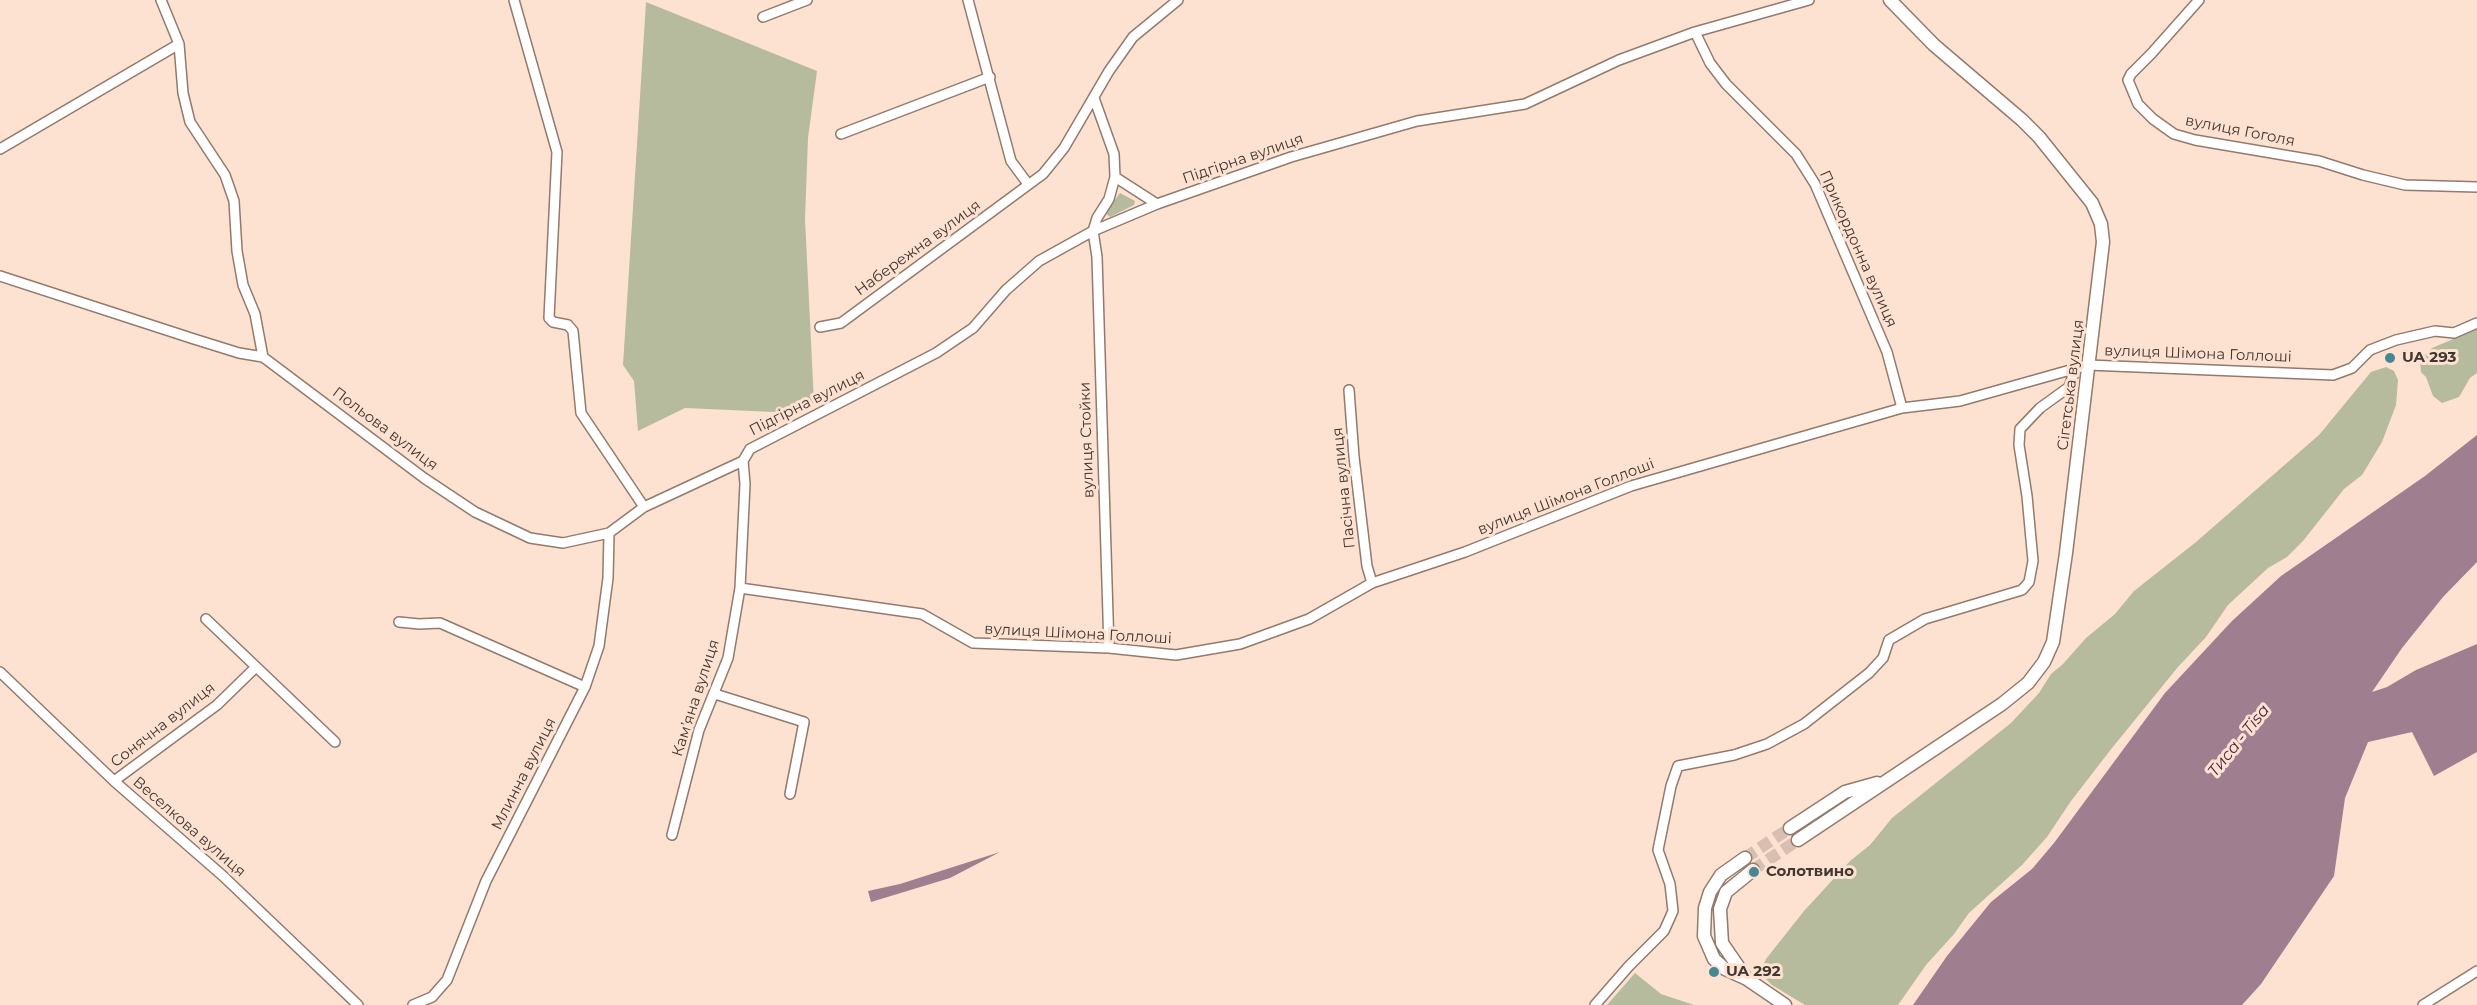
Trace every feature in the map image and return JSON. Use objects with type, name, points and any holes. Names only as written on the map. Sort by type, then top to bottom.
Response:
[{"type":"street","points":[[161,0],[178,44],[183,93],[190,123],[225,175],[234,201],[237,250],[243,285],[255,314],[263,357]]},
{"type":"street","points":[[514,0],[557,152],[549,318],[568,326],[573,331],[581,413],[644,507]]},
{"type":"street","points":[[763,17],[807,0]]},
{"type":"street","points":[[968,0],[1011,161],[1028,184]]},
{"type":"street","name":"Набережна вулиця","points":[[820,327],[841,323],[1043,174],[1064,148],[1109,71],[1133,37],[1178,0]]},
{"type":"street","name":"Підгірна вулиця","points":[[743,461],[750,449],[936,353],[973,328],[1006,290],[1039,261],[1093,231],[1157,204],[1291,157],[1417,121],[1525,104],[1619,60],[1695,32],[1809,0]]},
{"type":"street","name":"Сігетська вулиця","points":[[1798,840],[2002,704],[2028,683],[2044,662],[2053,642],[2058,608],[2082,366],[2103,242],[2101,224],[2091,203],[2039,137],[1934,45],[1890,0]]},
{"type":"street","name":"вулиця Гоголя","points":[[2199,0],[2128,80],[2129,88],[2138,104],[2174,134],[2195,140],[2319,161],[2405,185],[2477,187]]},
{"type":"street","name":"Прикордонна вулиця","points":[[1695,32],[1710,63],[1726,84],[1796,154],[1815,184],[1887,352],[1902,408]]},
{"type":"street","points":[[0,148],[178,44]]},
{"type":"street","points":[[842,134],[990,76]]},
{"type":"street","points":[[1093,231],[1097,218],[1109,199],[1115,177],[1114,154],[1094,98]]},
{"type":"street","points":[[1115,177],[1157,204]]},
{"type":"street","name":"вулиця Стойки","points":[[1093,231],[1097,257],[1109,648]]},
{"type":"street","name":"Польова вулиця","points":[[0,276],[205,342],[263,357],[424,478],[475,512],[530,538],[563,543],[609,532],[644,507],[743,461]]},
{"type":"street","name":"вулиця Шімона Голлоші","points":[[740,588],[922,614],[973,643],[1109,648],[1176,655],[1240,644],[1309,619],[1372,583],[1465,552],[1631,486],[1902,408],[1960,401],[2082,366],[2333,375],[2352,368],[2370,350],[2396,340],[2434,331],[2454,333],[2477,323]]},
{"type":"street","points":[[1595,1005],[1664,931],[1673,911],[1670,884],[1658,850],[1671,786],[1678,766],[1734,755],[1767,744],[1804,724],[1869,673],[1883,658],[1889,640],[1925,619],[2022,590],[2029,582],[2033,561],[2027,495],[2019,446],[2020,429],[2040,408],[2069,387],[2082,366]]},
{"type":"street","name":"Пасічна вулиця","points":[[1349,390],[1354,457],[1372,583]]},
{"type":"street","name":"Камʼяна вулиця","points":[[672,835],[699,730],[728,658],[740,588],[745,484],[743,461]]},
{"type":"street","name":"Млинна вулиця","points":[[412,1005],[432,997],[447,980],[486,881],[585,687],[599,646],[608,578],[609,532]]},
{"type":"street","points":[[206,619],[336,742]]},
{"type":"street","points":[[399,622],[440,623],[585,687]]},
{"type":"street","name":"Сонячна вулиця","points":[[114,781],[217,705],[256,667]]},
{"type":"street","name":"Веселкова вулиця","points":[[0,672],[114,781],[223,876],[358,1005]]},
{"type":"street","points":[[715,694],[804,722],[790,794]]},
{"type":"street","name":"Сігетська вулиця","points":[[1790,828],[1845,792],[1890,780]]},
{"type":"street","points":[[1745,858],[1721,875],[1714,884],[1705,908],[1707,946],[1714,959],[1725,969],[1750,981],[1785,1005]]},
{"type":"street","points":[[1750,981],[1722,943],[1720,909],[1726,892],[1753,870]]},
{"type":"street","points":[[2423,1005],[2477,971]]},
{"type":"green space","points":[[646,2],[817,71],[808,138],[805,219],[814,403],[774,412],[685,408],[638,431],[634,381],[623,365]]},
{"type":"green space","points":[[1120,193],[1135,201],[1134,205],[1110,217],[1105,213]]},
{"type":"green space","points":[[2477,329],[2477,373],[2470,378],[2459,397],[2442,403],[2433,396],[2426,377],[2421,372],[2420,360],[2432,348]]},
{"type":"green space","points":[[2386,367],[2394,371],[2398,380],[2396,405],[2382,442],[2362,475],[2344,489],[2303,541],[2287,557],[2268,568],[2228,605],[2206,637],[2178,667],[2112,748],[2071,801],[2047,837],[2022,865],[1969,913],[1954,934],[1926,965],[1898,1005],[1805,1005],[1772,985],[1760,973],[1766,959],[1804,911],[1850,861],[1870,845],[1892,818],[2011,723],[2039,693],[2051,674],[2086,638],[2115,614],[2134,591],[2196,542],[2319,435],[2371,372]]},
{"type":"green space","points":[[1635,973],[1661,994],[1694,1005],[1607,1005]]},
{"type":"water","name":"Тиса - Tisa","points":[[2477,435],[2477,562],[2443,597],[2402,648],[2372,692],[2477,644],[2477,752],[2434,776],[2412,732],[2368,742],[2345,798],[2334,876],[2261,984],[2242,1005],[1913,1005],[1947,956],[1991,902],[2032,869],[2054,843],[2165,693],[2232,621],[2281,576],[2425,476]]},
{"type":"water","points":[[1000,852],[950,878],[871,902],[868,891],[900,884]]},
{"type":"tunnel","points":[[1745,858],[1790,828]]},
{"type":"tunnel","points":[[1753,870],[1798,840]]},
{"type":"place","name":"UA 293","points":[[2390,358]]},
{"type":"place","name":"Солотвино","points":[[1754,872]]},
{"type":"place","name":"UA 292","points":[[1714,972]]}]
